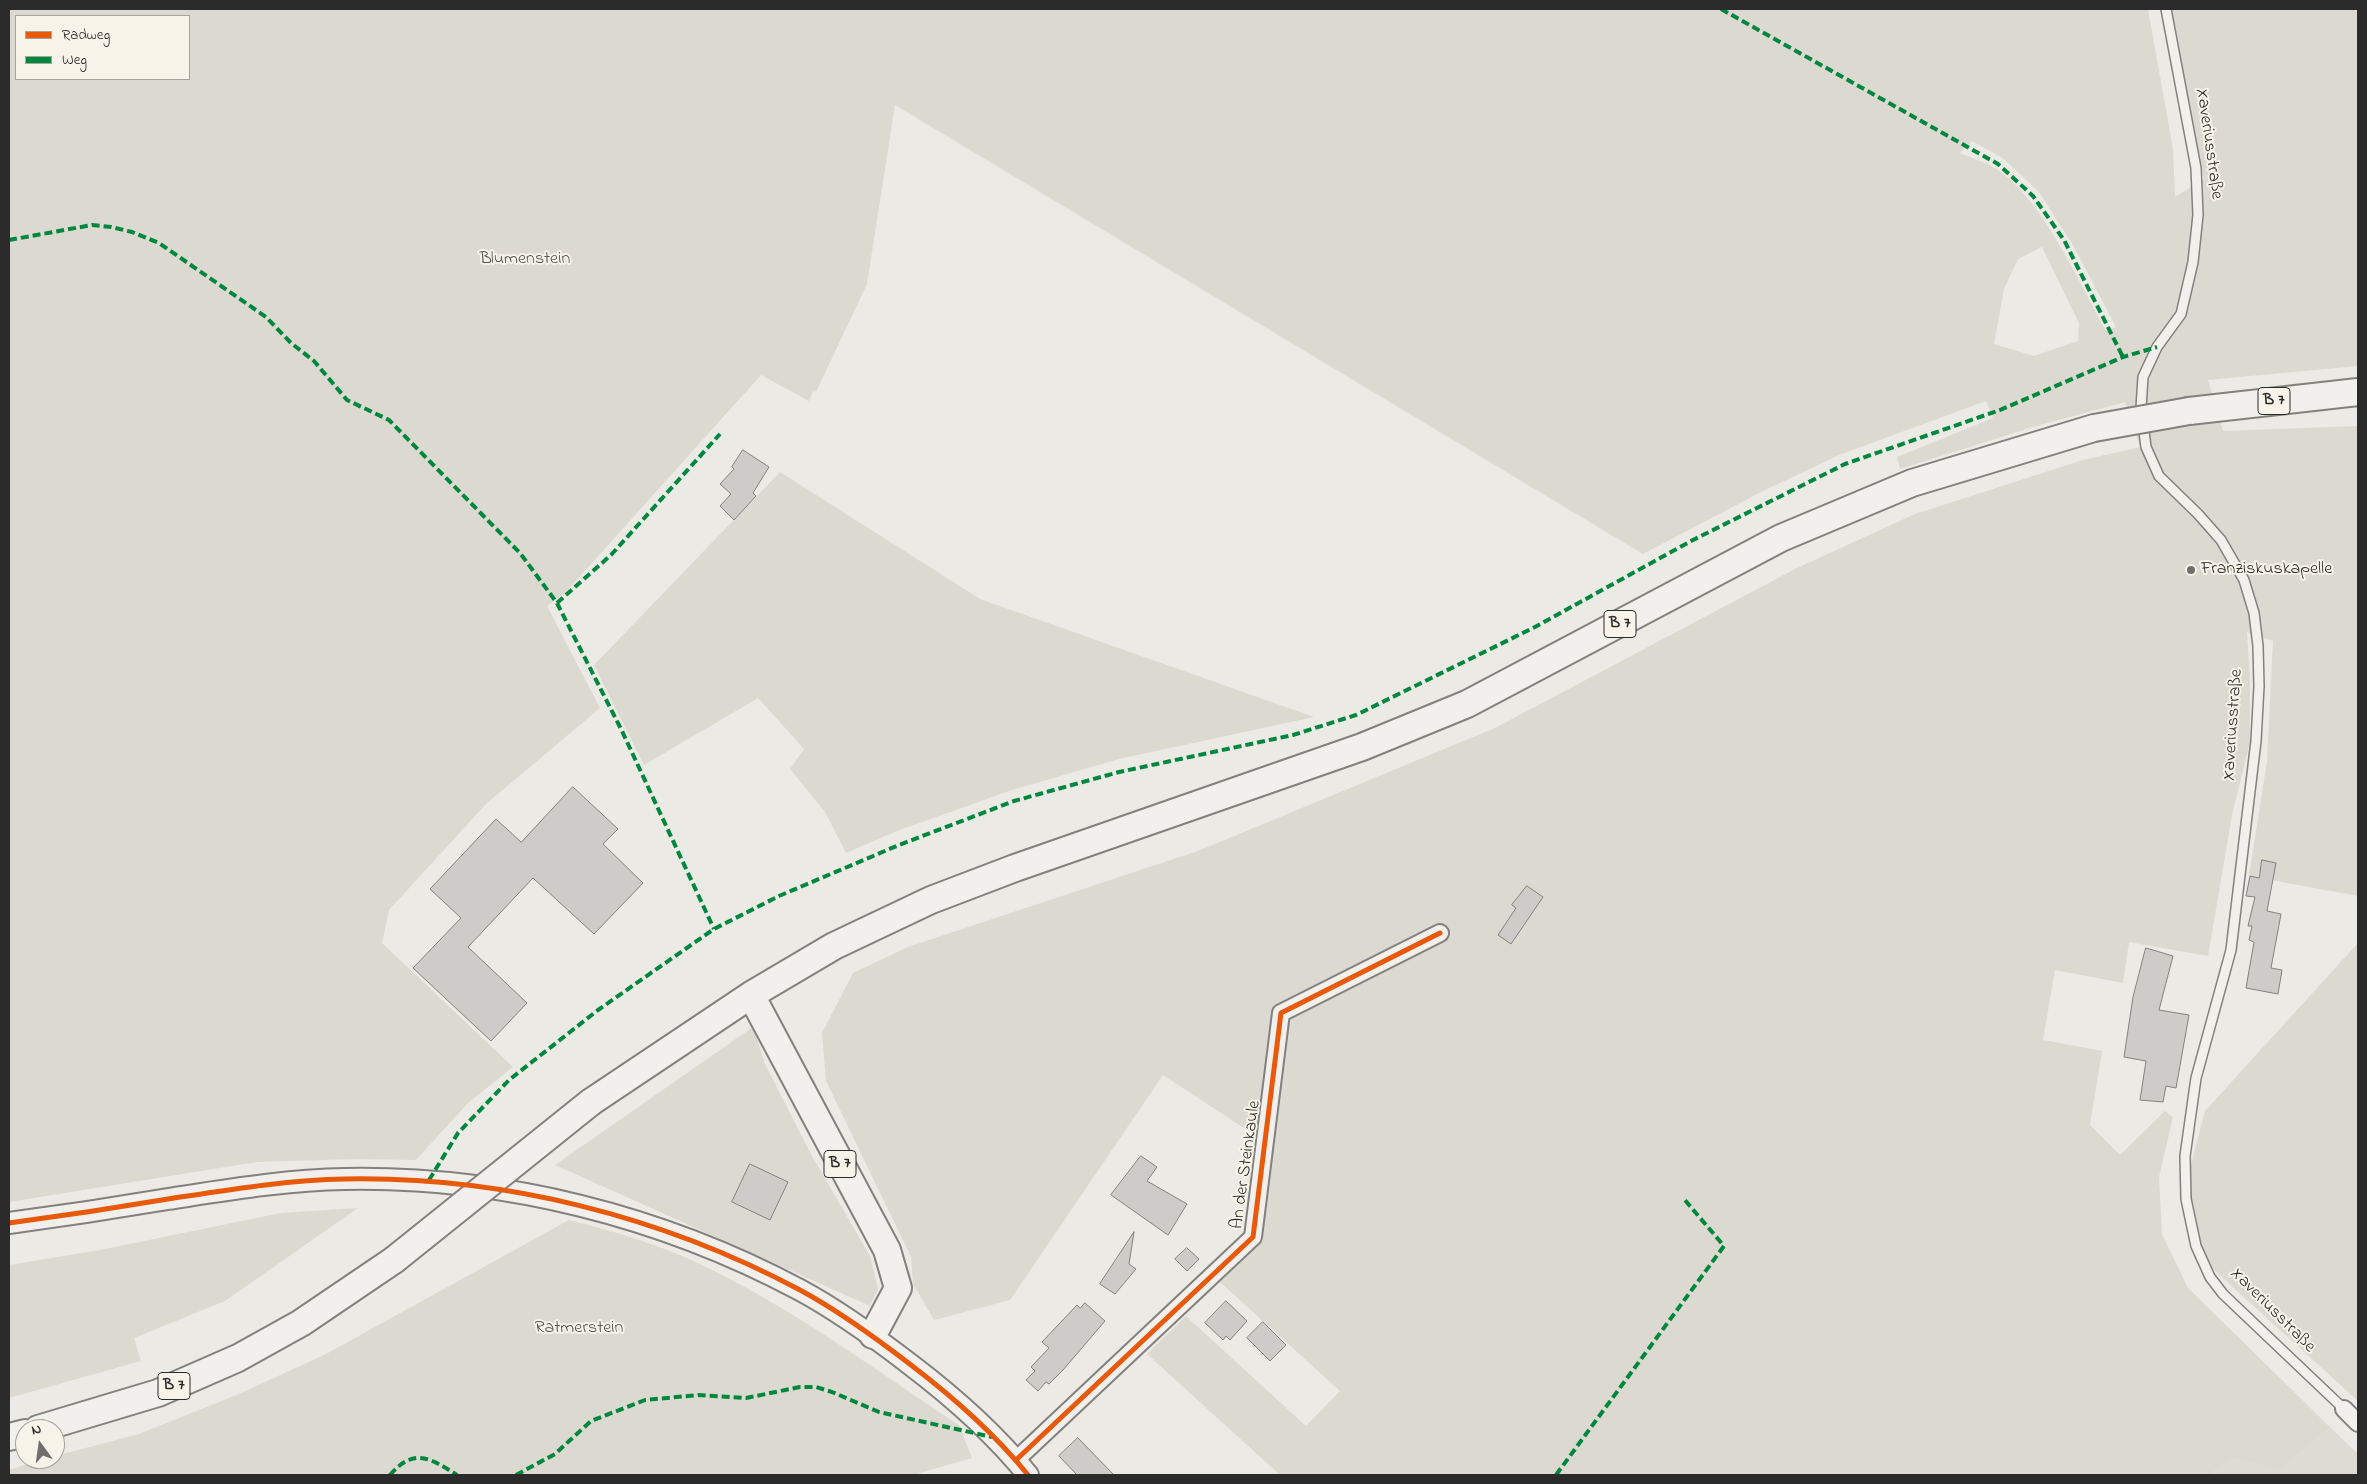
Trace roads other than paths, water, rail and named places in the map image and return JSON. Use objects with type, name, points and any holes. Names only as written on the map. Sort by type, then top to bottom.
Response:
[{"type":"main road","name":"B 7","points":[[65,1421],[158,1393],[238,1358],[301,1324],[394,1260],[591,1102],[751,995],[834,946],[931,900],[1051,855],[1362,747],[1467,704],[1781,538],[1912,482],[2094,428],[2189,411],[2358,392]]},
{"type":"main road","name":"B 7","points":[[751,995],[887,1250],[898,1288],[873,1335]]},
{"type":"street","name":"An der Steinkaule","points":[[1016,1460],[1253,1236],[1281,1013],[1440,933]]},
{"type":"street","points":[[9,1224],[266,1184],[344,1179],[429,1180],[528,1193],[621,1218],[707,1246],[802,1291],[873,1335],[944,1390],[1016,1460],[1028,1475]]},
{"type":"street","name":"Xaveriusstraße","points":[[2344,1409],[2358,1423]]},
{"type":"lane","name":"Xaveriusstraße","points":[[2166,9],[2196,168],[2198,215],[2193,262],[2182,314],[2157,347],[2143,377],[2141,408],[2146,447],[2159,476],[2198,514],[2220,540],[2244,580],[2254,613],[2258,646],[2259,686],[2256,741],[2231,950],[2196,1078],[2185,1156],[2186,1199],[2196,1246],[2210,1277],[2223,1294],[2344,1409]]},
{"type":"place","name":"Franziskuskapelle","points":[[2191,570]]},
{"type":"park label","name":"Blumenstein","points":[[525,260]]},
{"type":"park label","name":"Ratmerstein","points":[[579,1329]]}]
